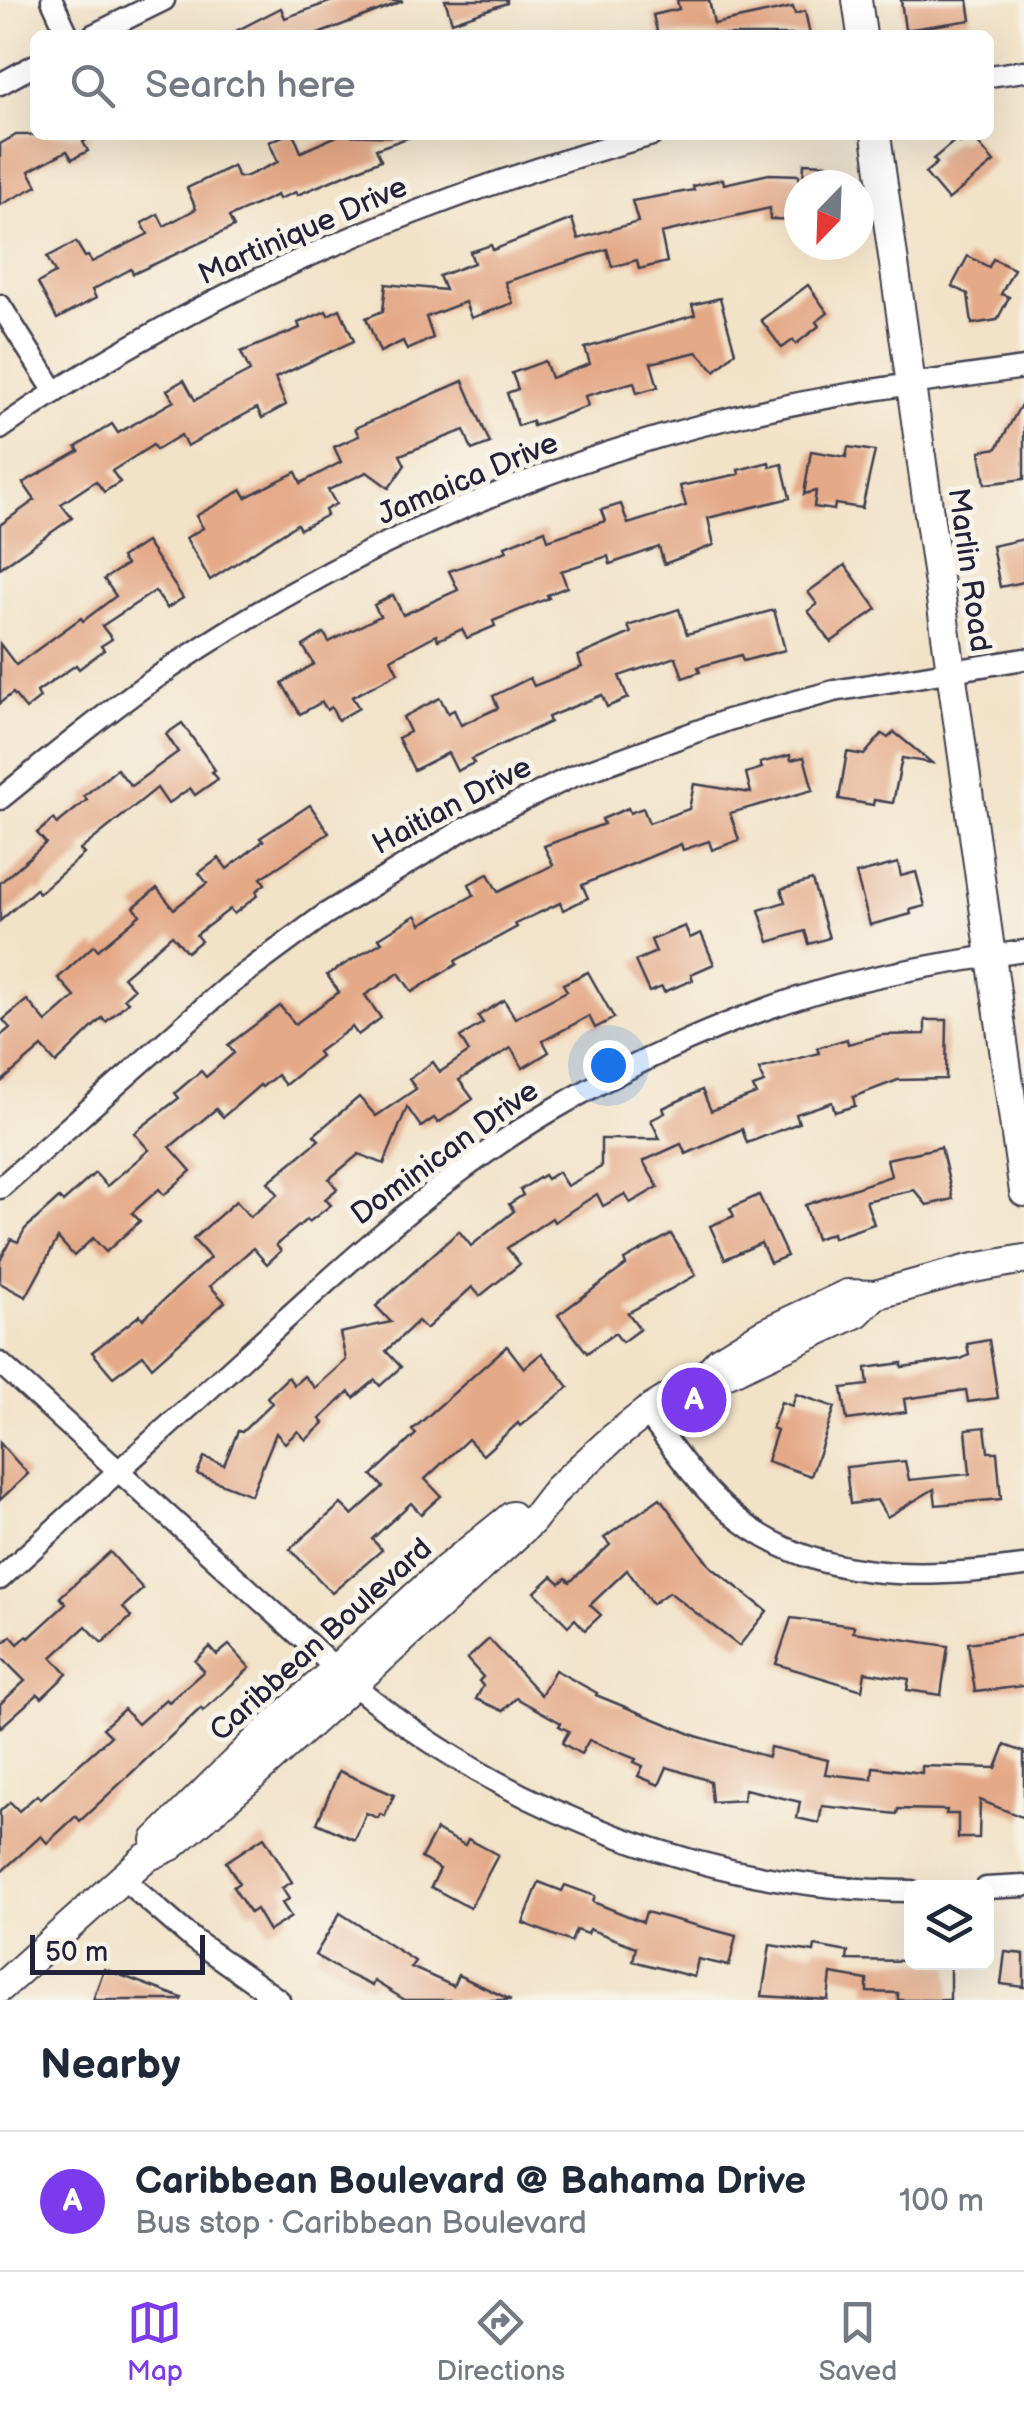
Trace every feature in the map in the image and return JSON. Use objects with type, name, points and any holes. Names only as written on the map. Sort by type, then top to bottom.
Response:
[{"type":"street","points":[[52,0],[66,30]]},
{"type":"street","points":[[103,30],[164,0]]},
{"type":"street","points":[[857,0],[861,30]]},
{"type":"street","points":[[0,84],[30,68]]},
{"type":"street","points":[[994,75],[1024,71]]},
{"type":"street","name":"Martinique Drive","points":[[0,429],[55,392],[228,294],[336,243],[478,188],[636,140]]},
{"type":"street","name":"Marlin Road","points":[[877,140],[1024,1192]]},
{"type":"street","points":[[0,305],[55,392]]},
{"type":"street","name":"Jamaica Drive","points":[[0,799],[142,688],[208,644],[349,564],[451,514],[554,473],[685,430],[813,401],[1024,368]]},
{"type":"street","name":"Haitian Drive","points":[[0,1188],[242,975],[365,887],[464,829],[571,777],[714,724],[814,695],[1024,660]]},
{"type":"street","name":"Dominican Drive","points":[[0,1578],[390,1226],[546,1114],[634,1067],[771,1009],[871,978],[1024,951]]},
{"type":"street","name":"Caribbean Boulevard","points":[[0,1988],[145,1858],[171,1846],[345,1677],[532,1521],[557,1489],[646,1412],[705,1376],[728,1373],[858,1313],[874,1296],[968,1269],[1024,1260]]},
{"type":"street","points":[[0,1363],[345,1677],[379,1706],[469,1766],[532,1800],[606,1832],[668,1852],[765,1876],[849,1888],[904,1891]]},
{"type":"street","points":[[646,1412],[698,1480],[728,1511],[764,1536],[803,1555],[852,1569],[897,1574],[950,1574],[1024,1566]]},
{"type":"street","points":[[122,1878],[194,1940],[279,2000]]},
{"type":"street","points":[[994,1888],[1024,1886]]},
{"type":"building","points":[[335,0],[403,1],[329,30],[238,30],[281,8],[285,18]]},
{"type":"building","points":[[445,0],[507,0],[507,3],[452,22]]},
{"type":"building","points":[[677,0],[709,0],[714,24],[793,7],[795,14],[805,11],[809,30],[657,30],[653,15],[679,9]]},
{"type":"building","points":[[901,0],[968,0],[971,20],[905,30]]},
{"type":"building","points":[[16,135],[30,135],[30,140],[87,140],[83,142],[88,151],[72,159],[67,151],[29,171],[37,186],[0,205],[0,144]]},
{"type":"building","points":[[296,140],[301,152],[328,140],[402,140],[376,149],[381,160],[297,195],[296,192],[279,199],[277,195],[229,217],[234,227],[133,274],[131,269],[92,290],[96,298],[57,319],[38,283],[55,273],[47,257],[76,242],[92,262],[148,234],[142,223],[158,214],[164,226],[196,209],[187,188],[233,166],[238,177],[245,177],[278,162],[269,142]]},
{"type":"building","points":[[956,140],[975,140],[994,162],[948,200],[925,173],[937,163],[933,159]]},
{"type":"building","points":[[804,163],[826,164],[826,170],[804,170]]},
{"type":"building","points":[[784,174],[784,219],[770,219],[770,208],[661,233],[667,262],[639,269],[637,260],[612,267],[607,249],[505,282],[513,303],[471,318],[465,302],[426,317],[433,338],[407,350],[403,341],[380,352],[366,318],[383,311],[386,284],[445,290],[439,276],[474,263],[470,252],[491,245],[493,250],[572,219],[578,239],[638,222],[632,201],[694,190],[693,186],[723,179],[724,184]]},
{"type":"building","points":[[968,256],[989,267],[993,259],[1014,269],[1001,294],[1009,297],[997,320],[972,324],[968,294],[952,286]]},
{"type":"building","points":[[808,285],[828,313],[816,322],[819,326],[796,344],[793,340],[782,348],[761,320]]},
{"type":"building","points":[[720,298],[735,352],[715,371],[697,352],[651,363],[658,387],[637,393],[634,382],[585,396],[588,406],[533,426],[532,421],[518,426],[507,393],[518,389],[512,373],[545,361],[551,378],[590,364],[585,348],[695,315],[692,305]]},
{"type":"building","points":[[340,309],[354,341],[275,378],[286,405],[262,418],[257,408],[187,446],[181,435],[156,450],[153,445],[112,471],[120,482],[104,492],[96,481],[61,504],[72,518],[0,568],[0,525],[35,500],[23,483],[79,451],[76,447],[112,424],[118,433],[174,401],[167,390],[184,380],[195,400],[250,371],[241,352],[300,328],[298,323]]},
{"type":"building","points":[[463,381],[490,443],[472,450],[464,430],[400,455],[405,465],[389,488],[367,472],[328,490],[336,504],[325,510],[327,515],[300,529],[297,524],[210,580],[186,538],[203,528],[196,516],[242,490],[246,497],[296,472],[301,483],[341,462],[334,447],[359,436],[355,428]]},
{"type":"building","points":[[1024,399],[1024,479],[985,484],[980,451],[997,448]]},
{"type":"building","points":[[848,447],[875,451],[862,508],[835,504],[834,510],[814,507],[816,491],[804,494],[811,451],[846,457]]},
{"type":"building","points":[[769,462],[770,467],[782,464],[790,498],[708,518],[714,545],[664,564],[659,547],[610,564],[608,556],[561,571],[567,587],[493,621],[495,626],[467,638],[462,629],[438,640],[436,635],[391,659],[398,673],[352,697],[359,708],[338,720],[331,707],[327,710],[322,702],[300,714],[282,683],[314,664],[303,646],[324,633],[329,642],[380,616],[374,605],[393,595],[403,615],[458,590],[449,571],[507,551],[505,546],[545,530],[548,540],[605,521],[601,510],[621,504],[628,524],[686,506],[680,486],[739,474],[738,470]]},
{"type":"building","points":[[1024,539],[1024,582],[1000,587],[992,546]]},
{"type":"building","points":[[146,542],[183,598],[167,608],[155,591],[102,626],[112,639],[101,646],[104,650],[37,692],[40,698],[26,709],[13,693],[0,703],[0,644],[16,665],[81,618],[83,621],[116,596],[104,579],[126,565],[121,558]]},
{"type":"building","points":[[845,565],[877,609],[831,642],[808,611],[817,604],[808,592]]},
{"type":"building","points":[[679,609],[687,634],[774,610],[785,650],[743,661],[741,655],[698,667],[700,672],[683,678],[676,657],[619,676],[628,698],[607,707],[602,695],[548,717],[550,722],[471,759],[474,763],[457,771],[448,753],[414,770],[398,738],[410,732],[403,717],[440,698],[448,713],[454,710],[461,725],[498,708],[493,696],[530,678],[534,686],[582,667],[578,656],[631,633],[628,626]]},
{"type":"building","points":[[182,723],[218,779],[195,795],[190,788],[168,804],[157,788],[80,850],[84,854],[39,893],[36,889],[0,921],[0,883],[46,843],[37,833],[54,819],[57,824],[87,800],[84,796],[117,769],[131,786],[178,752],[166,734]]},
{"type":"building","points":[[894,732],[932,763],[902,758],[893,803],[874,800],[873,805],[839,799],[847,752],[864,755],[882,734],[888,738]]},
{"type":"building","points":[[790,755],[791,760],[804,757],[813,790],[730,813],[739,840],[712,850],[709,841],[683,850],[681,844],[582,885],[588,898],[563,910],[560,903],[515,924],[517,927],[455,961],[457,964],[412,992],[399,973],[365,995],[381,1018],[358,1035],[352,1027],[318,1052],[321,1056],[285,1085],[277,1075],[223,1117],[216,1109],[170,1147],[191,1171],[164,1195],[159,1189],[132,1213],[140,1221],[106,1252],[93,1238],[74,1256],[58,1238],[26,1297],[0,1283],[0,1260],[11,1239],[18,1242],[25,1229],[59,1198],[63,1202],[95,1173],[107,1186],[149,1150],[134,1133],[179,1098],[175,1093],[201,1071],[206,1077],[234,1053],[228,1045],[280,1006],[295,1024],[339,992],[327,975],[382,942],[379,938],[416,915],[421,924],[474,895],[469,884],[488,874],[498,892],[553,865],[544,846],[604,824],[602,819],[628,808],[630,813],[643,808],[649,823],[689,809],[694,784],[751,793],[746,773],[762,768],[760,763]]},
{"type":"building","points":[[310,805],[329,833],[261,878],[265,884],[256,891],[258,895],[234,914],[230,909],[196,935],[201,941],[187,952],[172,935],[123,977],[134,989],[124,998],[128,1002],[106,1022],[102,1018],[56,1063],[42,1047],[0,1083],[0,1036],[10,1028],[3,1020],[27,1000],[46,1022],[75,997],[58,978],[94,945],[98,950],[140,915],[134,907],[157,888],[174,909],[207,883],[199,873],[219,858],[227,869],[263,841],[260,838]]},
{"type":"building","points":[[898,863],[901,876],[916,872],[925,906],[870,925],[856,874]]},
{"type":"building","points":[[812,880],[829,938],[809,944],[805,931],[769,942],[759,910],[785,902],[781,889]]},
{"type":"building","points":[[685,926],[690,938],[701,933],[714,964],[691,974],[693,980],[664,992],[662,987],[649,992],[635,961],[656,952],[651,940]]},
{"type":"building","points":[[588,972],[614,1018],[595,1028],[589,1016],[543,1041],[549,1052],[523,1068],[511,1048],[459,1080],[473,1099],[438,1123],[434,1118],[421,1127],[407,1107],[384,1164],[359,1154],[329,1179],[337,1189],[325,1199],[331,1205],[276,1245],[281,1251],[267,1264],[253,1248],[210,1286],[225,1302],[152,1367],[143,1355],[113,1377],[92,1352],[140,1315],[143,1319],[210,1258],[193,1239],[236,1201],[250,1217],[278,1194],[268,1182],[319,1140],[314,1135],[359,1097],[376,1116],[416,1089],[409,1079],[433,1062],[440,1072],[469,1052],[460,1037],[483,1023],[478,1016],[504,1000],[515,1018],[567,991],[563,984]]},
{"type":"building","points":[[925,1020],[947,1020],[946,1079],[898,1080],[853,1097],[855,1106],[835,1112],[832,1102],[796,1114],[799,1123],[747,1143],[742,1129],[686,1154],[681,1144],[643,1161],[658,1187],[630,1203],[625,1194],[603,1206],[597,1194],[554,1222],[552,1218],[507,1248],[520,1264],[480,1296],[472,1287],[426,1329],[418,1321],[386,1351],[401,1367],[380,1386],[375,1380],[354,1398],[349,1392],[320,1419],[324,1423],[306,1440],[298,1431],[285,1443],[276,1433],[251,1495],[197,1474],[204,1457],[224,1465],[238,1431],[242,1432],[272,1403],[267,1397],[288,1377],[294,1385],[304,1376],[315,1388],[346,1360],[340,1333],[391,1322],[376,1306],[459,1231],[471,1246],[514,1211],[509,1204],[523,1195],[520,1190],[544,1175],[547,1179],[558,1172],[567,1186],[601,1167],[601,1139],[660,1139],[651,1120],[665,1113],[663,1108],[702,1090],[711,1111],[756,1094],[753,1087],[764,1083],[759,1069],[819,1053],[817,1048],[847,1039],[848,1044],[882,1035],[925,1034]]},
{"type":"building","points":[[941,1147],[953,1199],[927,1205],[914,1190],[866,1201],[874,1224],[833,1238],[832,1233],[816,1239],[805,1205],[891,1176],[887,1159]]},
{"type":"building","points":[[759,1195],[787,1256],[770,1263],[761,1243],[725,1259],[710,1226],[734,1216],[730,1208]]},
{"type":"building","points":[[671,1234],[696,1275],[628,1313],[640,1329],[622,1342],[615,1333],[587,1353],[558,1315],[626,1265],[624,1260]]},
{"type":"building","points":[[989,1340],[998,1398],[968,1402],[966,1390],[904,1399],[906,1412],[847,1420],[842,1388],[868,1385],[866,1368],[961,1359],[969,1355],[967,1344]]},
{"type":"building","points":[[507,1346],[524,1368],[542,1353],[569,1387],[520,1426],[518,1423],[483,1455],[468,1439],[425,1479],[441,1496],[421,1514],[411,1503],[372,1539],[382,1550],[332,1593],[290,1549],[341,1504],[352,1515],[383,1487],[372,1475],[416,1434],[412,1430]]},
{"type":"building","points":[[796,1394],[835,1407],[811,1476],[767,1461],[781,1402],[792,1406]]},
{"type":"building","points":[[985,1427],[988,1452],[997,1452],[1001,1499],[936,1505],[934,1489],[887,1517],[877,1500],[850,1504],[846,1467],[905,1461],[909,1480],[970,1474],[966,1429]]},
{"type":"building","points":[[0,1443],[28,1474],[0,1500]]},
{"type":"building","points":[[660,1498],[710,1566],[767,1611],[739,1646],[669,1592],[652,1604],[627,1570],[590,1605],[601,1615],[585,1630],[575,1619],[568,1626],[535,1592],[552,1576],[560,1583],[566,1578],[570,1582],[610,1545],[604,1538]]},
{"type":"building","points":[[110,1552],[143,1589],[123,1607],[131,1617],[102,1643],[86,1626],[52,1657],[67,1674],[0,1728],[0,1704],[25,1681],[0,1656],[0,1646],[11,1636],[18,1644],[29,1638],[66,1604],[60,1597]]},
{"type":"building","points":[[791,1618],[854,1626],[853,1632],[948,1646],[941,1695],[907,1690],[909,1679],[865,1672],[862,1690],[776,1664]]},
{"type":"building","points":[[1024,1635],[1024,1686],[975,1692],[968,1643]]},
{"type":"building","points":[[489,1639],[541,1695],[555,1670],[596,1695],[696,1736],[768,1757],[770,1747],[828,1760],[825,1774],[872,1779],[873,1767],[922,1773],[922,1766],[996,1768],[1005,1745],[1024,1752],[1024,1818],[980,1800],[979,1838],[958,1838],[958,1814],[946,1814],[947,1810],[898,1809],[897,1814],[822,1806],[819,1823],[797,1818],[800,1802],[745,1789],[743,1800],[712,1802],[710,1781],[667,1767],[659,1785],[638,1776],[643,1766],[634,1762],[636,1759],[589,1740],[581,1754],[562,1743],[569,1731],[559,1726],[561,1723],[516,1698],[503,1711],[476,1699],[483,1677],[467,1659]]},
{"type":"building","points":[[229,1645],[250,1668],[203,1711],[201,1708],[80,1821],[76,1816],[47,1843],[41,1836],[0,1873],[0,1811],[10,1802],[19,1811],[37,1795],[40,1799],[111,1736],[103,1728],[124,1709],[138,1724],[204,1671],[195,1661],[210,1647],[217,1655]]},
{"type":"building","points":[[339,1771],[394,1795],[385,1816],[380,1814],[378,1818],[366,1813],[355,1840],[317,1823]]},
{"type":"building","points":[[436,1830],[465,1845],[468,1839],[498,1855],[470,1908],[431,1887],[440,1869],[421,1858]]},
{"type":"building","points":[[264,1837],[292,1882],[282,1888],[289,1899],[282,1903],[291,1917],[269,1931],[256,1909],[250,1913],[233,1887],[239,1883],[226,1862]]},
{"type":"building","points":[[539,1882],[562,1891],[565,1885],[595,1896],[593,1902],[643,1922],[646,1912],[736,1936],[729,1966],[698,1959],[694,1977],[633,1961],[636,1947],[589,1929],[587,1934],[576,1930],[571,1942],[523,1923]]},
{"type":"building","points":[[340,1913],[415,1961],[411,1967],[453,1986],[458,1975],[511,2000],[405,2000],[374,1981],[372,1986],[345,1973],[315,1955]]},
{"type":"building","points":[[770,1945],[814,1952],[815,1946],[848,1952],[847,1960],[904,1961],[904,1970],[950,1970],[950,2000],[898,2000],[898,1993],[867,1992],[867,1980],[831,1974],[828,2000],[762,1996]]},
{"type":"building","points":[[1005,1952],[1024,1954],[1024,1987],[1001,1984]]},
{"type":"building","points":[[104,1969],[182,1998],[93,2000]]},
{"type":"place","name":"Caribbean Boulevard @ Bahama Drive","points":[[694,1400]]}]
